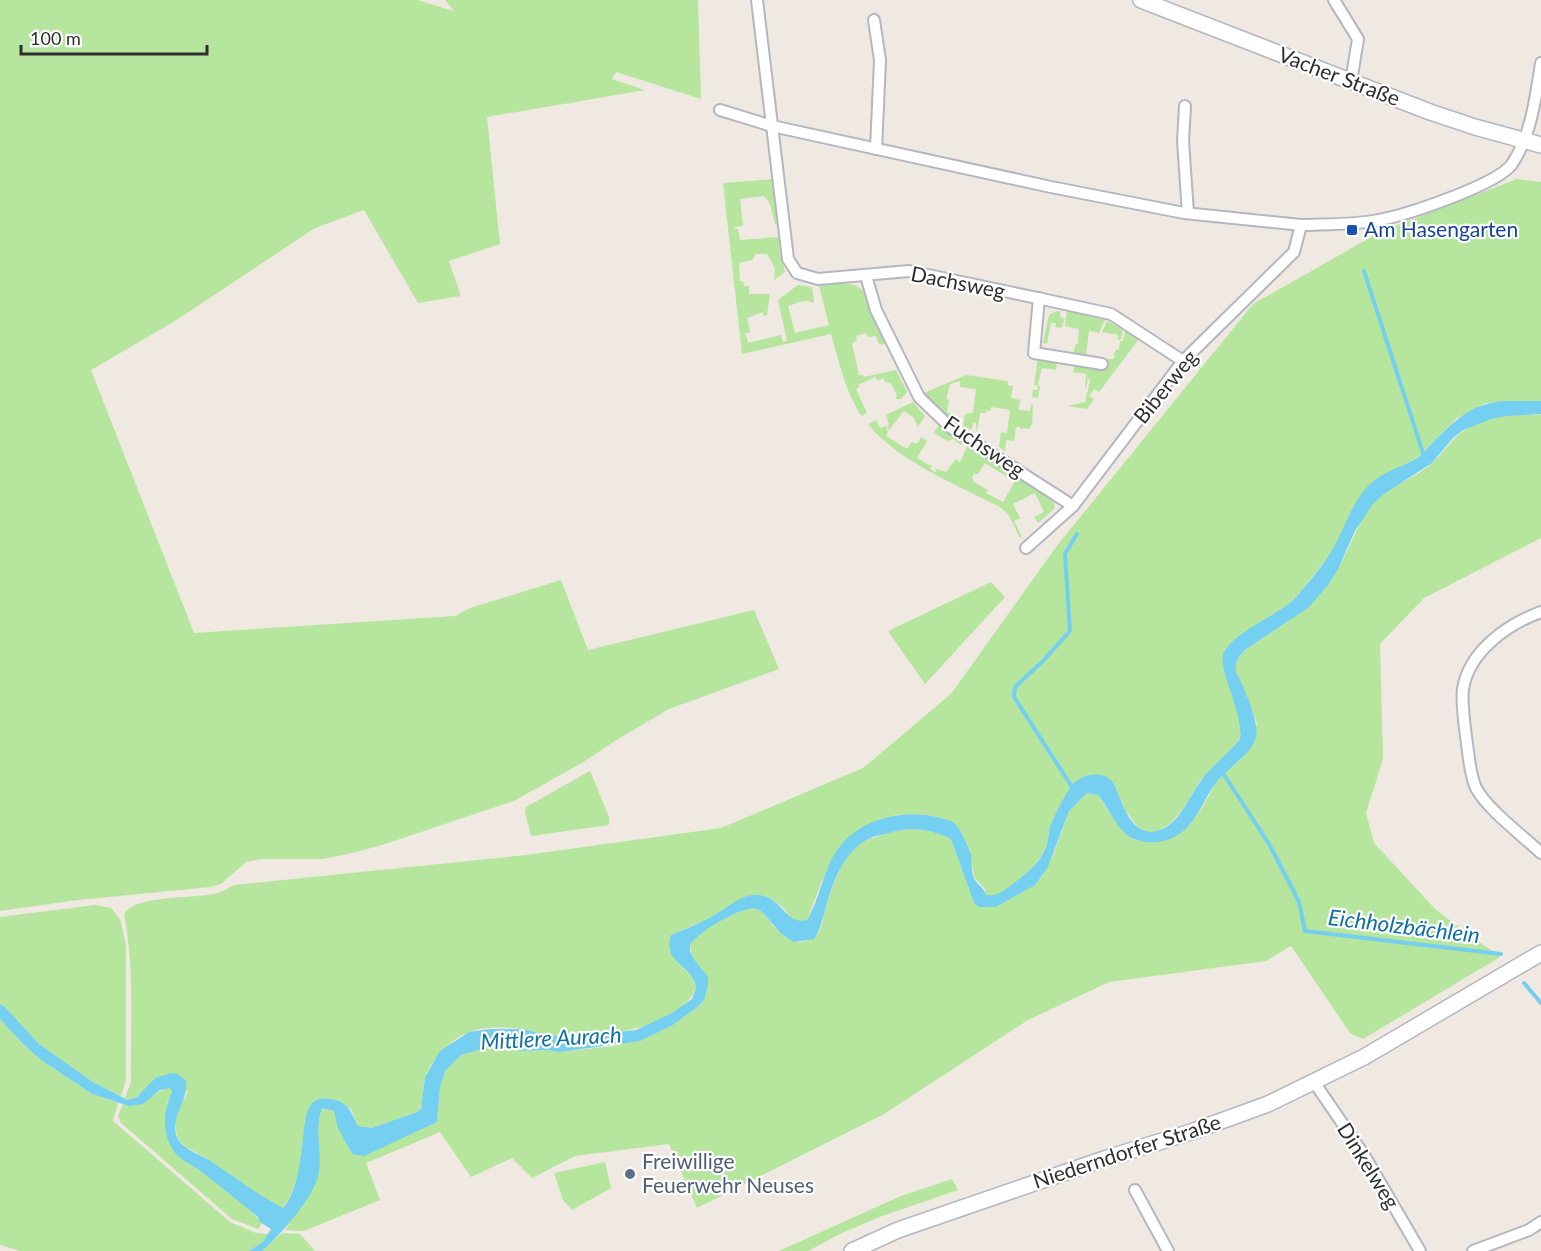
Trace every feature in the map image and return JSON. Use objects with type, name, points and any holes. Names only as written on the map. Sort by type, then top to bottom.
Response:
[{"type":"main road","name":"Vacher Straße","points":[[1141,0],[1439,115],[1541,145]]},
{"type":"main road","name":"Niederndorfer Straße","points":[[852,1251],[898,1230],[1228,1119],[1314,1082],[1396,1039],[1541,953]]},
{"type":"street","points":[[756,0],[772,126]]},
{"type":"street","points":[[1334,0],[1358,39],[1351,82]]},
{"type":"street","points":[[874,20],[880,60],[876,149]]},
{"type":"street","points":[[720,110],[772,126],[1051,187],[1188,213],[1301,225],[1378,220],[1468,193],[1511,166],[1525,141],[1539,82],[1541,63]]},
{"type":"street","points":[[1185,106],[1183,141],[1188,213]]},
{"type":"street","name":"Dachsweg","points":[[772,126],[788,259],[797,273],[818,279],[909,271],[1111,314],[1183,361]]},
{"type":"street","name":"Biberweg","points":[[1026,548],[1073,506],[1183,361],[1294,252],[1301,225]]},
{"type":"street","name":"Fuchsweg","points":[[866,276],[876,310],[919,397],[950,427],[1073,506]]},
{"type":"street","points":[[1039,298],[1034,353],[1102,364]]},
{"type":"street","points":[[1541,612],[1515,623],[1482,651],[1474,660],[1463,686],[1462,697],[1466,735],[1476,788],[1485,801],[1541,852]]},
{"type":"street","name":"Dinkelweg","points":[[1314,1082],[1364,1155],[1420,1251]]},
{"type":"street","points":[[1135,1190],[1168,1251]]},
{"type":"street","points":[[1473,1251],[1529,1230],[1541,1222]]},
{"type":"green space","points":[[0,0],[417,0],[454,11],[445,0],[698,0],[701,99],[616,72],[612,79],[645,90],[487,117],[500,244],[449,261],[461,296],[418,303],[364,210],[315,228],[175,321],[91,370],[194,633],[455,616],[470,608],[561,580],[588,650],[754,610],[779,669],[669,709],[585,761],[514,801],[382,845],[323,859],[261,859],[246,862],[221,884],[210,887],[78,900],[0,911]]},
{"type":"green space","points":[[773,179],[778,226],[775,224],[770,204],[764,196],[740,199],[743,226],[735,227],[738,229],[740,240],[779,237],[780,255],[785,272],[774,280],[775,268],[767,254],[756,254],[752,260],[739,263],[740,281],[743,281],[744,286],[749,286],[749,294],[770,294],[767,315],[764,316],[763,312],[747,318],[750,332],[745,333],[748,342],[744,349],[748,343],[781,335],[783,342],[787,341],[778,300],[798,285],[812,287],[814,303],[804,301],[788,306],[795,333],[829,325],[819,286],[853,285],[863,291],[885,343],[882,345],[878,343],[876,336],[868,337],[866,333],[856,336],[857,340],[852,344],[859,375],[864,377],[896,370],[907,392],[901,399],[896,399],[897,395],[891,383],[885,382],[883,378],[878,381],[875,377],[858,385],[856,389],[867,413],[862,416],[847,387],[831,334],[742,354],[723,183]]},
{"type":"green space","points":[[1517,179],[1541,182],[1541,401],[1486,403],[1456,419],[1418,457],[1391,472],[1361,496],[1331,553],[1296,597],[1279,612],[1243,633],[1224,667],[1241,720],[1240,739],[1199,782],[1183,809],[1171,823],[1160,830],[1149,832],[1139,829],[1125,810],[1113,782],[1105,777],[1074,784],[1056,815],[1045,848],[1036,863],[1021,879],[1003,892],[986,896],[985,889],[974,877],[969,848],[957,826],[948,820],[917,814],[896,815],[874,823],[839,847],[822,881],[807,920],[793,919],[779,904],[760,895],[739,900],[706,920],[671,935],[676,961],[693,978],[696,988],[687,1002],[657,1022],[619,1032],[599,1034],[546,1036],[527,1030],[504,1027],[469,1032],[449,1045],[428,1070],[420,1109],[417,1112],[372,1128],[358,1126],[351,1109],[330,1099],[317,1100],[308,1111],[298,1173],[292,1192],[282,1209],[263,1199],[206,1158],[184,1146],[177,1137],[175,1123],[178,1109],[188,1092],[155,1078],[137,1097],[128,1100],[125,1098],[131,1082],[131,998],[130,956],[124,914],[131,907],[155,900],[221,892],[234,885],[526,855],[721,828],[863,768],[951,694],[1056,547],[1253,304],[1382,231]]},
{"type":"green space","points":[[1067,309],[1105,320],[1099,333],[1089,331],[1086,355],[1095,356],[1094,361],[1066,357],[1067,352],[1074,353],[1075,345],[1078,344],[1079,329],[1065,326]]},
{"type":"green space","points":[[1060,311],[1060,317],[1065,319],[1061,328],[1055,327],[1056,323],[1051,323],[1047,344],[1043,343],[1049,315]]},
{"type":"green space","points":[[1107,321],[1123,330],[1121,339],[1118,340],[1118,335],[1102,332]]},
{"type":"green space","points":[[1125,331],[1139,339],[1099,392],[1094,389],[1089,396],[1094,399],[1087,409],[1068,406],[1085,402],[1090,381],[1086,375],[1088,380],[1085,390],[1086,374],[1073,372],[1075,362],[1104,367],[1106,359],[1114,359],[1115,351],[1119,349],[1120,341],[1123,341]]},
{"type":"green space","points":[[1038,357],[1057,360],[1056,370],[1042,368],[1038,384],[1040,387],[1038,398],[1032,397],[1033,390],[1038,390],[1038,386],[1034,385]]},
{"type":"green space","points":[[966,375],[1008,381],[1007,385],[1013,386],[1011,398],[1020,400],[1019,410],[1030,411],[1033,405],[1032,424],[1029,429],[1023,428],[1022,430],[1016,427],[1014,441],[1006,440],[1005,451],[999,447],[1001,432],[1007,433],[1010,410],[991,407],[990,411],[980,413],[977,433],[976,423],[973,422],[972,430],[963,426],[965,414],[973,413],[976,389],[960,387],[960,381],[950,384],[946,399],[949,400],[947,412],[954,414],[953,419],[943,413],[924,393]]},
{"type":"green space","points":[[913,402],[925,416],[918,427],[914,418],[904,411],[889,430],[886,415]]},
{"type":"green space","points":[[1541,414],[1541,538],[1424,598],[1380,644],[1383,759],[1366,813],[1374,843],[1436,910],[1500,957],[1363,1039],[1350,1033],[1291,946],[1266,961],[1109,982],[1028,1020],[884,1114],[697,1208],[669,1144],[575,1156],[532,1178],[512,1158],[471,1177],[440,1132],[366,1163],[380,1200],[304,1231],[285,1230],[316,1183],[318,1120],[322,1108],[334,1111],[337,1126],[370,1154],[372,1151],[437,1122],[440,1088],[445,1071],[461,1055],[497,1045],[521,1051],[560,1052],[614,1046],[673,1025],[704,1000],[690,947],[697,935],[743,910],[755,909],[762,912],[775,928],[794,942],[810,939],[820,930],[831,891],[843,864],[851,851],[864,842],[888,833],[913,829],[936,833],[951,839],[974,903],[996,907],[1035,884],[1042,876],[1053,856],[1069,811],[1087,793],[1098,795],[1134,840],[1159,841],[1178,834],[1193,820],[1219,779],[1248,750],[1257,723],[1236,672],[1239,657],[1245,650],[1296,615],[1318,595],[1337,570],[1366,514],[1377,499],[1424,470],[1457,436],[1470,427],[1498,418]]},
{"type":"green space","points":[[876,420],[880,428],[886,426],[888,432],[886,436],[907,449],[912,442],[917,444],[921,437],[927,441],[917,458],[932,465],[930,469],[935,472],[937,469],[946,472],[956,459],[960,462],[968,445],[1009,471],[1006,476],[985,463],[978,474],[972,477],[974,482],[988,490],[986,493],[1003,502],[1018,476],[1052,498],[1055,508],[1038,523],[1034,517],[1044,512],[1035,493],[1013,504],[1020,518],[1014,521],[1022,537],[1020,538],[1008,514],[1000,507],[911,461],[880,437],[868,424]]},
{"type":"green space","points":[[938,426],[963,442],[961,445],[953,439],[948,441],[934,433]]},
{"type":"green space","points":[[991,582],[1005,597],[925,684],[888,631]]},
{"type":"green space","points":[[590,771],[609,817],[609,825],[531,836],[525,812],[526,807]]},
{"type":"green space","points":[[95,905],[111,908],[120,919],[126,945],[126,1080],[121,1096],[93,1082],[39,1044],[0,1004],[0,917]]},
{"type":"green space","points":[[0,1019],[41,1060],[92,1094],[118,1103],[113,1121],[230,1222],[256,1233],[268,1234],[263,1242],[249,1251],[20,1251],[0,1245]]},
{"type":"green space","points":[[170,1087],[173,1091],[167,1103],[176,1154],[222,1186],[253,1213],[262,1223],[258,1229],[232,1219],[121,1123],[118,1116],[123,1104],[142,1102]]},
{"type":"green space","points":[[605,1162],[611,1188],[572,1210],[563,1200],[554,1173]]},
{"type":"green space","points":[[952,1179],[958,1190],[882,1216],[808,1251],[779,1251],[901,1196]]},
{"type":"green space","points":[[282,1233],[300,1234],[315,1251],[262,1251]]},
{"type":"water","name":"Mittlere Aurach","points":[[1502,401],[1541,401],[1541,414],[1491,419],[1463,430],[1453,438],[1432,463],[1384,494],[1372,505],[1355,531],[1338,569],[1328,585],[1308,608],[1240,655],[1236,672],[1256,723],[1256,737],[1246,754],[1213,787],[1197,815],[1183,831],[1159,842],[1136,840],[1122,830],[1098,795],[1087,793],[1069,811],[1048,867],[1035,885],[996,907],[979,907],[974,903],[951,839],[936,833],[913,829],[873,837],[861,844],[845,860],[814,939],[794,942],[756,909],[731,915],[700,934],[693,941],[690,950],[708,977],[704,1000],[673,1025],[640,1041],[560,1052],[521,1051],[497,1045],[461,1055],[445,1071],[440,1088],[437,1122],[364,1156],[352,1154],[337,1126],[334,1111],[322,1108],[318,1132],[320,1164],[316,1181],[296,1215],[262,1251],[249,1251],[263,1242],[271,1229],[214,1181],[178,1156],[171,1147],[165,1123],[172,1092],[170,1088],[160,1090],[143,1104],[129,1106],[92,1094],[41,1060],[0,1019],[0,1004],[39,1044],[93,1082],[128,1100],[137,1097],[155,1078],[172,1073],[178,1074],[186,1081],[185,1094],[175,1127],[180,1142],[283,1208],[295,1185],[306,1117],[314,1102],[324,1098],[341,1102],[348,1108],[358,1126],[372,1128],[417,1112],[421,1108],[425,1077],[440,1051],[469,1032],[490,1029],[525,1029],[547,1036],[580,1036],[636,1030],[672,1013],[692,999],[696,988],[690,974],[674,959],[671,953],[669,945],[671,935],[753,895],[768,897],[794,919],[807,920],[830,863],[841,845],[850,836],[872,823],[884,818],[911,814],[937,817],[953,822],[961,832],[970,853],[974,878],[986,895],[998,894],[1005,890],[1036,864],[1046,847],[1050,827],[1060,804],[1074,783],[1083,777],[1095,774],[1110,780],[1129,818],[1142,830],[1150,832],[1167,827],[1178,816],[1204,776],[1240,739],[1238,717],[1222,662],[1228,646],[1297,596],[1327,558],[1357,500],[1369,485],[1419,456],[1464,415],[1481,406]]},
{"type":"waterway","points":[[1364,271],[1424,456]]},
{"type":"waterway","points":[[1074,790],[1014,697],[1015,687],[1070,631],[1065,554],[1077,534]]},
{"type":"waterway","name":"Eichholzbächlein","points":[[1221,770],[1269,844],[1291,886],[1299,902],[1305,931],[1501,954]]},
{"type":"waterway","name":"Eichholzbächlein","points":[[1524,983],[1541,1003]]},
{"type":"place","name":"Am Hasengarten","points":[[1352,230]]},
{"type":"place","name":"Freiwillige Feuerwehr Neuses","points":[[630,1174]]}]
